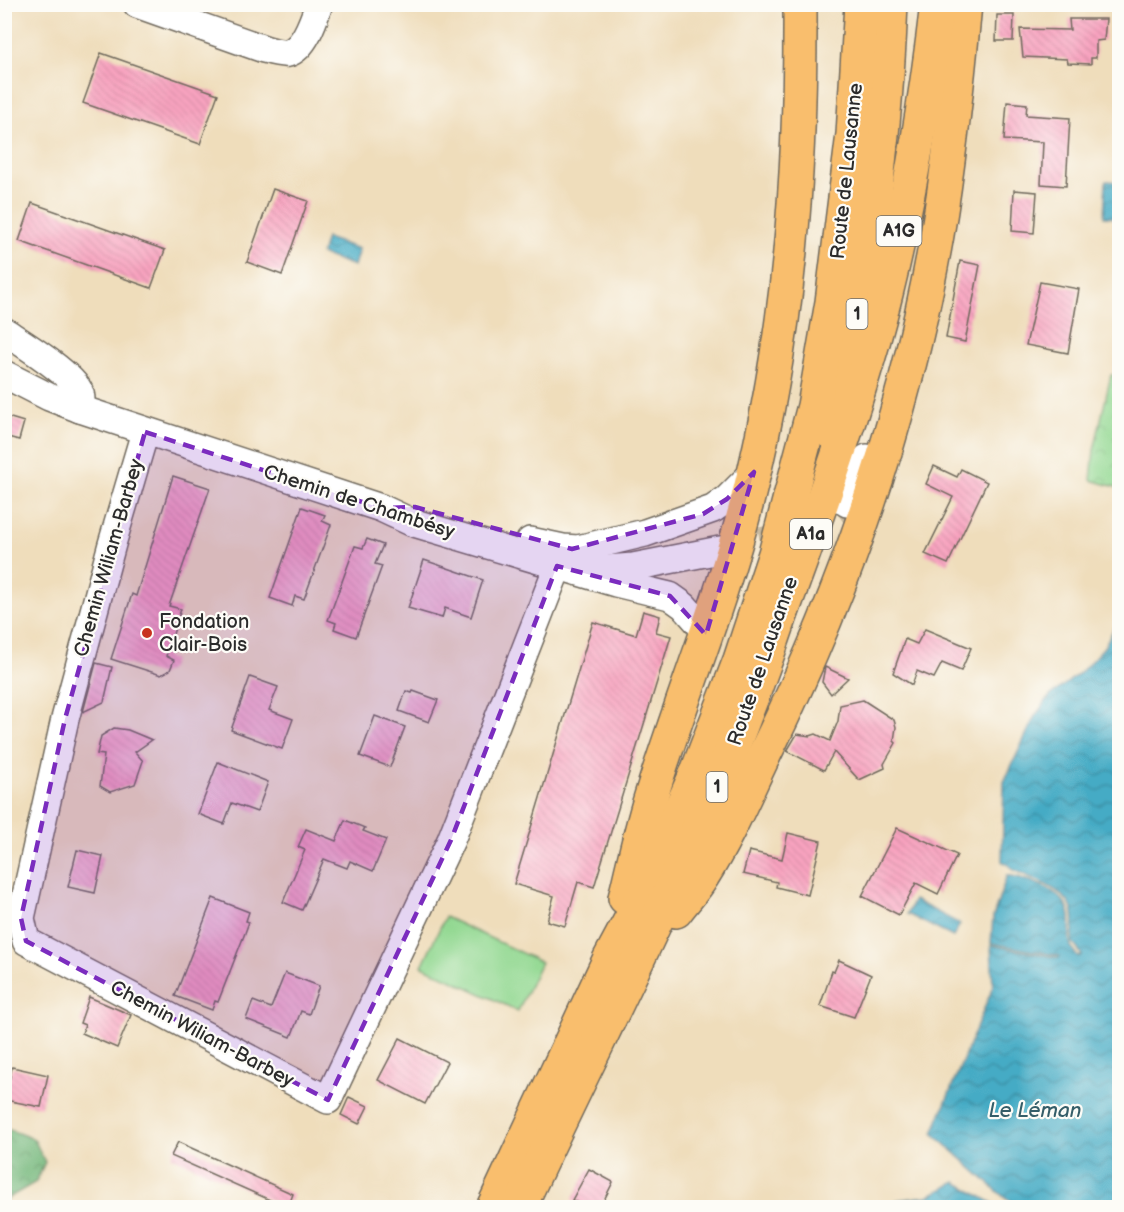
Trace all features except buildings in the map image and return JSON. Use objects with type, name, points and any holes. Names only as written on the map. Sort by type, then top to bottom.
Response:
[{"type":"main road","points":[[625,956],[653,790],[733,551],[754,472],[778,359],[789,275],[799,143],[800,4]]},
{"type":"main road","name":"Route de Lausanne","points":[[519,1208],[625,956],[650,878],[717,723],[758,608],[795,484],[814,406],[832,302],[853,134],[861,4]]},
{"type":"main road","name":"Route de Lausanne","points":[[493,1208],[719,782],[781,615],[837,414],[859,301],[880,153],[891,4]]},
{"type":"main road","name":"A1G","points":[[838,452],[874,339],[890,275],[920,122],[938,4]]},
{"type":"main road","points":[[625,956],[702,878],[782,719],[831,606],[873,487],[906,373],[937,237],[965,4]]},
{"type":"main road","name":"A1a","points":[[781,615],[838,452]]},
{"type":"street","points":[[136,4],[280,53],[296,49],[313,22],[319,4]]},
{"type":"street","points":[[847,503],[859,482],[884,402],[922,239],[949,152]]},
{"type":"street","points":[[4,331],[61,371],[76,386],[81,393],[80,409]]},
{"type":"street","name":"Chemin de Chambésy","points":[[4,374],[49,397],[80,409],[381,508],[411,522],[629,587],[670,596],[684,606],[706,635]]},
{"type":"street","name":"Chemin Wiliam-Barbey","points":[[145,432],[65,719],[21,918],[26,941],[328,1100],[451,840],[565,568]]},
{"type":"street","points":[[381,508],[415,507],[540,544],[578,549],[645,533],[703,514],[727,499],[754,472]]},
{"type":"street","points":[[565,568],[633,567],[720,550]]},
{"type":"highlighted area","points":[[145,432],[381,508],[415,507],[572,549],[703,514],[727,499],[754,472],[706,635],[670,596],[557,566],[451,840],[328,1100],[26,941],[21,918],[65,719]]},
{"type":"green space","points":[[1120,374],[1119,488],[1091,480],[1094,450],[1111,375]]},
{"type":"green space","points":[[445,917],[541,962],[518,1011],[422,966]]},
{"type":"green space","points":[[5,1128],[34,1139],[45,1162],[36,1182],[5,1200]]},
{"type":"water","points":[[1106,181],[1119,182],[1119,218],[1104,217]]},
{"type":"water","points":[[326,238],[359,249],[354,266],[321,254]]},
{"type":"water","name":"Le Léman","points":[[1119,619],[1119,1207],[1019,1207],[1005,1198],[933,1133],[993,987],[991,945],[1059,958],[1060,956],[991,943],[993,917],[1007,875],[1036,883],[1055,893],[1062,900],[1068,908],[1070,917],[1071,946],[1078,957],[1082,955],[1072,942],[1073,913],[1064,897],[1048,886],[1012,869],[1002,861],[1004,782],[1035,716],[1050,696],[1081,672],[1104,647]]},
{"type":"water","points":[[914,900],[960,924],[953,937],[907,914]]},
{"type":"water","points":[[956,1182],[999,1207],[892,1207],[897,1200],[928,1196]]},
{"type":"tunnel","points":[[720,550],[804,529],[834,514],[847,503]]},
{"type":"place","name":"Fondation Clair-Bois","points":[[147,633]]}]
